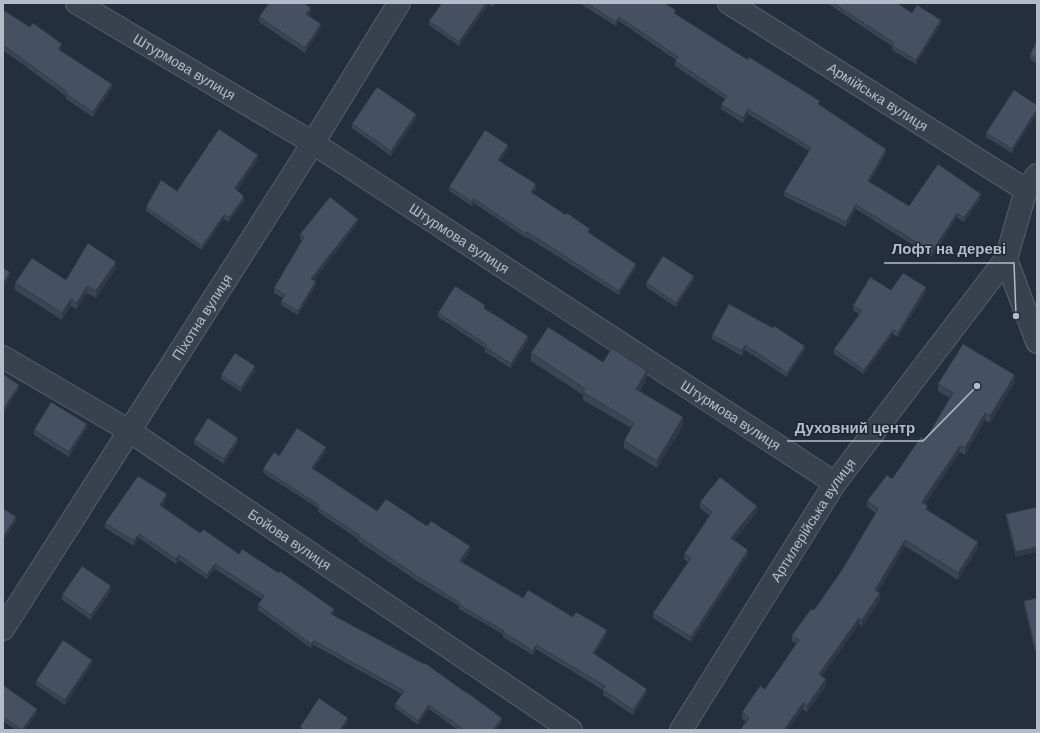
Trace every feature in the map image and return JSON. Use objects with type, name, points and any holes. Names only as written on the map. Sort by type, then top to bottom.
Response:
[{"type":"street","name":"Штурмова вулиця","points":[[77,3],[313,143],[835,483]]},
{"type":"street","name":"Піхотна вулиця","points":[[3,629],[128,430],[313,143],[399,3]]},
{"type":"street","name":"Армійська вулиця","points":[[729,3],[1032,182]]},
{"type":"street","name":"Артилерійська вулиця","points":[[681,730],[835,483],[1006,259],[1032,182]]},
{"type":"street","points":[[1006,259],[1037,342]]},
{"type":"street","name":"Бойова вулиця","points":[[3,357],[128,430],[571,730]]},
{"type":"building","points":[[269,3],[304,3],[311,8],[306,14],[321,24],[305,48],[259,17]]},
{"type":"building","points":[[442,3],[486,3],[459,42],[429,21]]},
{"type":"building","points":[[586,3],[664,3],[676,10],[674,13],[748,60],[749,57],[820,101],[818,104],[886,149],[868,181],[909,206],[938,164],[981,194],[964,218],[957,213],[932,252],[856,205],[846,222],[784,192],[811,148],[748,109],[743,118],[721,105],[727,96],[675,61],[678,57],[619,17],[616,22]]},
{"type":"building","points":[[833,3],[897,3],[912,13],[917,5],[941,20],[916,60],[892,46],[894,43]]},
{"type":"building","points":[[3,10],[30,27],[33,23],[62,44],[58,49],[112,84],[93,112],[66,94],[67,92],[3,45]]},
{"type":"building","points":[[1037,40],[1037,60],[1030,55]]},
{"type":"building","points":[[377,87],[416,114],[391,151],[352,124]]},
{"type":"building","points":[[1014,90],[1037,105],[1037,109],[1012,149],[986,133]]},
{"type":"building","points":[[219,129],[258,155],[235,188],[244,197],[229,218],[224,215],[202,246],[146,207],[161,180],[177,191]]},
{"type":"building","points":[[485,130],[508,145],[498,160],[536,184],[531,192],[566,215],[567,213],[590,229],[588,232],[636,264],[619,291],[527,232],[526,234],[474,199],[472,202],[449,187]]},
{"type":"building","points":[[330,197],[358,219],[311,279],[316,281],[298,311],[281,301],[285,295],[274,288],[304,237],[300,234]]},
{"type":"building","points":[[88,243],[116,262],[96,291],[87,286],[77,303],[71,299],[62,313],[15,283],[32,258],[66,280]]},
{"type":"building","points":[[663,256],[694,276],[676,303],[646,283]]},
{"type":"building","points":[[3,268],[10,272],[3,283]]},
{"type":"building","points":[[903,273],[926,287],[898,333],[893,330],[864,370],[834,349],[862,311],[853,306],[870,277],[891,290]]},
{"type":"building","points":[[455,286],[485,305],[484,308],[528,336],[511,364],[485,347],[487,345],[438,313]]},
{"type":"building","points":[[729,304],[773,328],[774,326],[805,346],[787,373],[745,345],[742,351],[712,335]]},
{"type":"building","points":[[548,327],[603,362],[612,348],[647,371],[636,389],[683,417],[657,461],[624,441],[634,423],[583,392],[585,389],[531,353]]},
{"type":"building","points":[[963,344],[1015,375],[990,416],[985,413],[965,448],[960,446],[922,502],[928,506],[926,509],[978,542],[958,573],[905,540],[875,590],[880,593],[862,620],[859,618],[819,674],[826,679],[807,706],[803,703],[784,730],[740,730],[749,718],[742,712],[760,686],[765,689],[799,640],[792,635],[811,609],[814,610],[842,570],[878,509],[867,501],[887,475],[892,479],[921,437],[925,440],[953,393],[938,384]]},
{"type":"building","points":[[235,353],[255,366],[241,388],[221,375]]},
{"type":"building","points":[[3,374],[19,385],[3,410]]},
{"type":"building","points":[[51,402],[87,424],[69,452],[34,430]]},
{"type":"building","points":[[208,418],[238,438],[224,459],[194,440]]},
{"type":"building","points":[[297,428],[326,447],[312,468],[377,511],[386,499],[427,526],[431,521],[470,546],[460,561],[523,598],[528,590],[573,617],[576,612],[607,630],[593,653],[647,689],[633,710],[603,690],[605,686],[536,645],[533,651],[503,632],[504,631],[459,605],[460,603],[417,576],[318,508],[319,505],[263,469],[274,452],[279,456]]},
{"type":"building","points":[[138,476],[167,494],[160,505],[200,533],[203,529],[239,554],[242,549],[279,573],[280,571],[334,609],[331,614],[424,664],[425,663],[502,718],[493,730],[464,730],[429,705],[418,721],[395,704],[404,691],[314,641],[311,644],[258,605],[264,596],[215,564],[207,575],[179,555],[176,559],[139,534],[134,541],[105,523]]},
{"type":"building","points":[[720,477],[757,506],[731,538],[748,550],[691,637],[653,613],[691,558],[684,554],[712,512],[700,502]]},
{"type":"building","points":[[1037,507],[1037,547],[1016,552],[1006,514]]},
{"type":"building","points":[[3,508],[16,517],[3,537]]},
{"type":"building","points":[[82,566],[111,586],[91,615],[62,595]]},
{"type":"building","points":[[1037,598],[1037,647],[1035,648],[1024,601]]},
{"type":"building","points":[[63,640],[92,660],[65,700],[36,681]]},
{"type":"building","points":[[3,685],[37,709],[22,730],[3,717]]},
{"type":"building","points":[[319,698],[348,718],[340,730],[304,730],[300,727]]},
{"type":"place","name":"Лофт на дереві","points":[[1016,316]]},
{"type":"place","name":"Духовний центр","points":[[977,386]]}]
